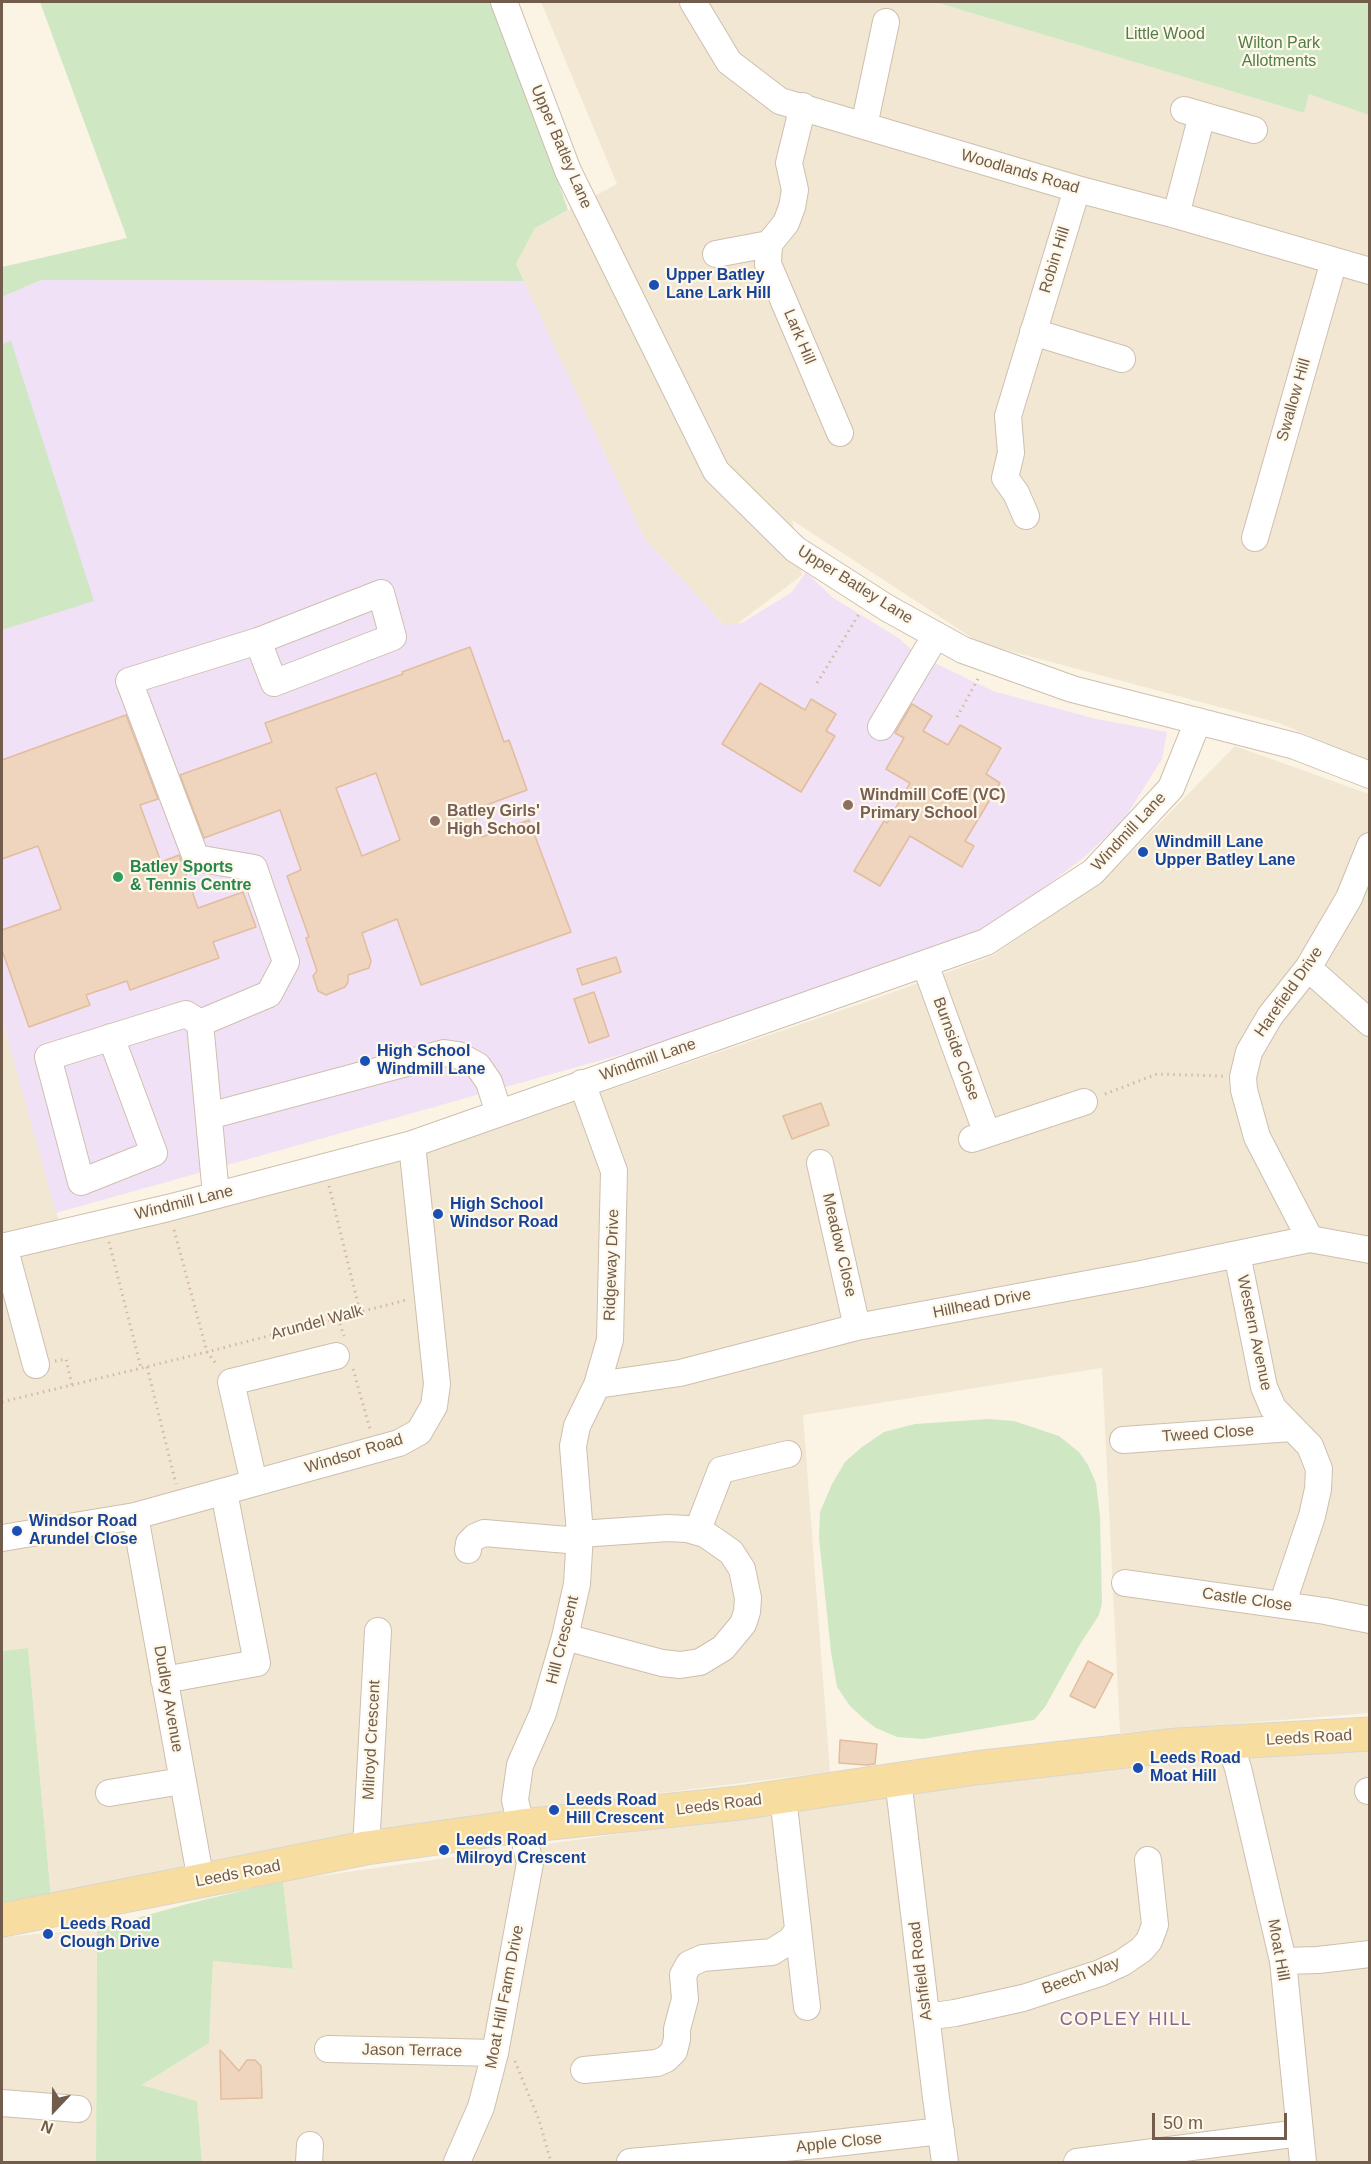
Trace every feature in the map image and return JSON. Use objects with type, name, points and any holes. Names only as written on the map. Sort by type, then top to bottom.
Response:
[{"type":"main road","name":"Leeds Road","points":[[2,1920],[366,1848],[522,1826],[739,1803],[975,1768],[1178,1745],[1370,1734]]},
{"type":"street","name":"Upper Batley Lane","points":[[504,2],[568,171],[716,471],[795,549],[869,597],[963,650],[1072,689],[1295,746],[1370,775]]},
{"type":"street","name":"Woodlands Road","points":[[693,2],[729,62],[780,101],[1077,189],[1370,271]]},
{"type":"street","points":[[864,126],[887,22]]},
{"type":"street","points":[[716,254],[769,244],[786,223],[795,190],[789,163],[803,106]]},
{"type":"street","points":[[1176,215],[1193,112],[1254,130]]},
{"type":"street","name":"Robin Hill","points":[[1026,516],[1016,493],[1005,478],[1011,453],[1008,416],[1077,189]]},
{"type":"street","name":"Lark Hill","points":[[769,244],[768,264],[840,433]]},
{"type":"street","name":"Swallow Hill","points":[[1255,538],[1334,261]]},
{"type":"street","points":[[1033,332],[1122,359]]},
{"type":"street","points":[[200,1023],[268,994],[286,962],[254,868],[196,858],[129,681],[258,641],[381,593],[393,636],[274,682],[258,641]]},
{"type":"street","points":[[881,727],[936,635]]},
{"type":"street","name":"Windmill Lane","points":[[3,1246],[168,1208],[412,1144],[986,942],[1093,872],[1171,788],[1198,721]]},
{"type":"street","name":"Harefield Drive","points":[[1310,1239],[1257,1137],[1244,1090],[1243,1077],[1249,1052],[1270,1016],[1308,968],[1349,898],[1370,846]]},
{"type":"street","name":"Burnside Close","points":[[925,964],[979,1137],[1084,1102]]},
{"type":"street","points":[[1308,968],[1370,1023]]},
{"type":"street","points":[[111,1037],[154,1153],[81,1182],[48,1057],[111,1037],[186,1014],[200,1023]]},
{"type":"street","points":[[200,1023],[216,1195]]},
{"type":"street","points":[[209,1116],[444,1053],[458,1055],[478,1066],[489,1082],[498,1113]]},
{"type":"street","name":"Ridgeway Drive","points":[[573,1446],[577,1426],[597,1385],[610,1341],[614,1171],[582,1083]]},
{"type":"street","name":"Windsor Road","points":[[2,1538],[135,1516],[399,1443],[419,1432],[434,1406],[436,1384],[412,1144]]},
{"type":"street","name":"Meadow Close","points":[[820,1163],[857,1328]]},
{"type":"street","name":"Hillhead Drive","points":[[597,1385],[680,1373],[857,1328],[1142,1274],[1310,1239],[1370,1250]]},
{"type":"street","points":[[3,1246],[36,1365]]},
{"type":"street","name":"Western Avenue","points":[[1237,1254],[1264,1386],[1273,1408],[1310,1446],[1319,1468],[1318,1488],[1312,1516],[1282,1605]]},
{"type":"street","points":[[254,1483],[231,1382],[344,1352]]},
{"type":"street","name":"Tweed Close","points":[[1123,1440],[1292,1428]]},
{"type":"street","name":"Hill Crescent","points":[[522,1826],[515,1800],[520,1765],[543,1713],[565,1637],[577,1584],[580,1537],[573,1446]]},
{"type":"street","points":[[697,1532],[721,1470],[788,1454]]},
{"type":"street","points":[[164,1680],[257,1663],[224,1492]]},
{"type":"street","name":"Dudley Avenue","points":[[135,1516],[201,1881]]},
{"type":"street","points":[[468,1550],[469,1543],[484,1533],[580,1537],[668,1528],[687,1529],[705,1534],[731,1552],[742,1569],[748,1598],[743,1624],[723,1648],[700,1662],[680,1665],[651,1660],[565,1637]]},
{"type":"street","name":"Castle Close","points":[[1125,1583],[1370,1620]]},
{"type":"street","name":"Milroyd Crescent","points":[[366,1848],[378,1631]]},
{"type":"street","name":"Moat Hill","points":[[1229,1742],[1238,1768],[1283,1961],[1303,2163]]},
{"type":"street","name":"Ashfield Road","points":[[898,1779],[945,2163]]},
{"type":"street","points":[[109,1793],[183,1781]]},
{"type":"street","points":[[783,1797],[807,2007]]},
{"type":"street","name":"Moat Hill Farm Drive","points":[[457,2163],[481,2108],[496,2050],[530,1863],[522,1826]]},
{"type":"street","name":"Beech Way","points":[[926,2017],[1023,1998],[1100,1973],[1122,1963],[1141,1950],[1149,1941],[1155,1925],[1148,1860]]},
{"type":"street","points":[[584,2070],[657,2063],[666,2059],[674,2051],[677,2039],[677,2029],[685,1999],[683,1975],[689,1964],[703,1958],[772,1952],[791,1940],[798,1930]]},
{"type":"street","points":[[1283,1961],[1318,1960],[1370,1954]]},
{"type":"street","name":"Jason Terrace","points":[[328,2049],[496,2050]]},
{"type":"street","points":[[2,2103],[78,2109]]},
{"type":"street","name":"Apple Close","points":[[630,2163],[941,2131]]},
{"type":"street","points":[[1077,2163],[1300,2133]]},
{"type":"path","points":[[817,683],[869,597]]},
{"type":"path","points":[[957,717],[989,660]]},
{"type":"path","points":[[1084,1102],[1157,1074],[1243,1077]]},
{"type":"path","points":[[324,1167],[360,1312]]},
{"type":"path","points":[[168,1208],[207,1352],[231,1382]]},
{"type":"path","points":[[104,1223],[141,1368]]},
{"type":"path","name":"Arundel Walk","points":[[2,1402],[207,1352],[428,1294]]},
{"type":"path","points":[[338,1318],[344,1352],[376,1449]]},
{"type":"path","points":[[36,1365],[66,1359],[72,1385]]},
{"type":"path","points":[[147,1367],[181,1504]]},
{"type":"path","points":[[496,2050],[512,2052],[539,2120],[551,2163]]},
{"type":"shaded area","points":[[541,2],[935,2],[1304,113],[1309,93],[1369,115],[1369,762],[1279,723],[980,643],[792,520],[802,575],[729,630],[645,539],[516,264],[535,228],[617,184]]},
{"type":"shaded area","points":[[41,280],[524,281],[645,539],[724,625],[742,623],[792,592],[806,572],[832,597],[900,639],[916,654],[993,691],[1096,719],[1167,732],[1162,759],[1123,821],[1082,859],[1005,917],[959,942],[899,959],[659,1044],[56,1213],[2,1018],[2,297]]},
{"type":"shaded area","points":[[1235,746],[1369,794],[1369,1713],[1120,1733],[1102,1368],[803,1415],[830,1772],[493,1814],[51,1897],[28,1648],[2,1651],[2,1018],[66,1247],[440,1148],[880,997],[992,956],[1105,879]]},
{"type":"shaded area","points":[[1369,1745],[1369,2162],[202,2162],[197,2101],[142,2085],[209,2043],[213,1961],[293,1969],[283,1881],[1175,1756]]},
{"type":"shaded area","points":[[97,1929],[96,2162],[2,2162],[2,1937]]},
{"type":"green space","points":[[40,2],[495,2],[568,210],[535,228],[516,264],[524,281],[41,280],[2,297],[2,267],[127,238]]},
{"type":"green space","points":[[935,2],[1369,2],[1369,115],[1309,94],[1304,113]]},
{"type":"green space","points":[[11,341],[94,601],[2,630],[2,344]]},
{"type":"green space","points":[[989,1419],[1014,1421],[1059,1436],[1079,1452],[1088,1465],[1096,1483],[1100,1516],[1102,1603],[1099,1615],[1045,1707],[1034,1720],[923,1739],[897,1737],[876,1728],[864,1719],[850,1706],[837,1687],[819,1538],[820,1512],[845,1462],[884,1432],[915,1424]]},
{"type":"green space","points":[[28,1648],[51,1897],[2,1904],[2,1651]]},
{"type":"green space","points":[[283,1881],[293,1969],[213,1961],[209,2043],[142,2085],[197,2101],[202,2162],[96,2162],[97,1929]]},
{"type":"building","name":"Batley Girls' High School","points":[[470,647],[504,742],[509,740],[527,790],[473,810],[482,837],[529,820],[571,932],[421,985],[397,919],[362,933],[371,961],[369,968],[348,975],[345,987],[326,995],[318,991],[313,976],[317,971],[306,938],[309,937],[287,876],[301,870],[280,810],[204,838],[180,775],[272,742],[265,723],[403,674],[402,672]],"holes":[[[376,773],[400,840],[362,856],[336,788]]]},
{"type":"building","points":[[760,683],[805,710],[811,699],[836,714],[826,731],[835,736],[801,792],[722,744]]},
{"type":"building","points":[[912,704],[932,716],[923,731],[948,745],[960,725],[1001,748],[986,774],[1000,783],[965,841],[974,846],[962,867],[910,836],[880,886],[854,871],[884,821],[887,823],[910,783],[886,769],[904,738],[895,733]]},
{"type":"building","name":"Batley Sports & Tennis Centre","points":[[126,715],[158,799],[140,805],[161,862],[179,855],[198,908],[243,892],[256,927],[213,942],[219,958],[130,990],[127,981],[86,995],[90,1005],[29,1027],[2,950],[2,930],[61,909],[38,846],[2,859],[2,760]]},
{"type":"building","points":[[616,957],[621,972],[582,985],[577,969]]},
{"type":"building","points":[[594,992],[609,1036],[589,1043],[574,999]]},
{"type":"building","points":[[821,1103],[829,1125],[792,1139],[783,1116]]},
{"type":"building","points":[[1088,1661],[1113,1674],[1095,1708],[1070,1696]]},
{"type":"building","points":[[840,1740],[877,1744],[875,1764],[839,1763]]},
{"type":"building","points":[[220,2050],[239,2071],[247,2060],[255,2060],[261,2066],[262,2098],[221,2099]]},
{"type":"place","name":"Upper Batley Lane Lark Hill","points":[[654,285]]},
{"type":"place","name":"Windmill CofE (VC) Primary School","points":[[848,805]]},
{"type":"place","name":"Batley Girls' High School","points":[[435,821]]},
{"type":"place","name":"Windmill Lane Upper Batley Lane","points":[[1143,852]]},
{"type":"place","name":"Batley Sports & Tennis Centre","points":[[118,877]]},
{"type":"place","name":"High School Windmill Lane","points":[[365,1061]]},
{"type":"place","name":"High School Windsor Road","points":[[438,1214]]},
{"type":"place","name":"Windsor Road Arundel Close","points":[[17,1531]]},
{"type":"place","name":"Leeds Road Moat Hill","points":[[1138,1768]]},
{"type":"place","name":"Leeds Road Hill Crescent","points":[[554,1810]]},
{"type":"place","name":"Leeds Road Milroyd Crescent","points":[[444,1850]]},
{"type":"place","name":"Leeds Road Clough Drive","points":[[48,1934]]},
{"type":"district","name":"COPLEY HILL","points":[[1126,2020]]},
{"type":"park label","name":"Little Wood","points":[[1165,35]]},
{"type":"park label","name":"Wilton Park Allotments","points":[[1279,53]]}]
